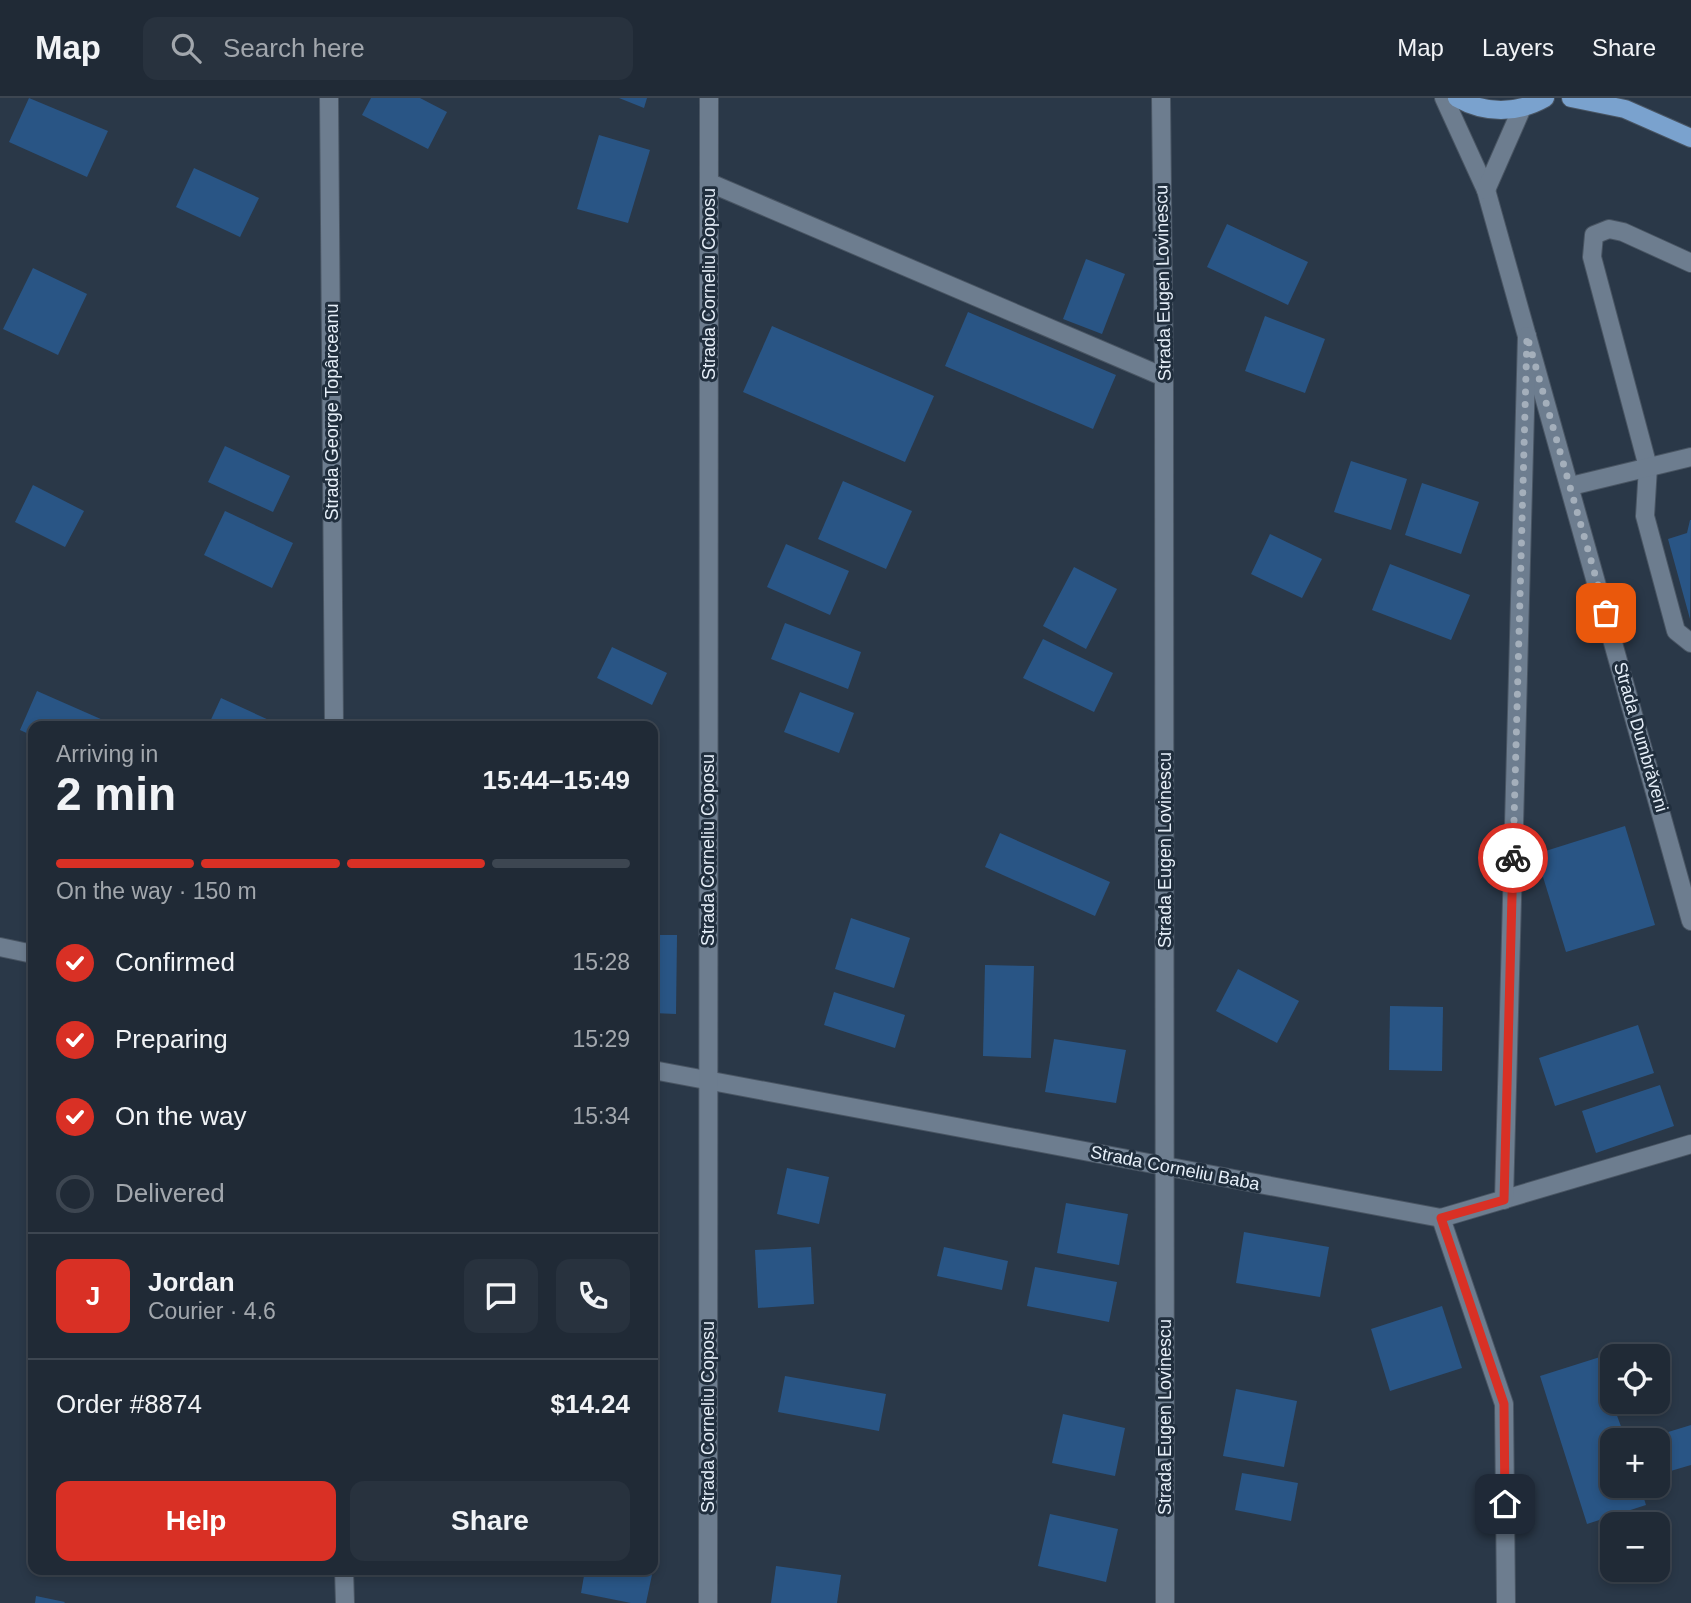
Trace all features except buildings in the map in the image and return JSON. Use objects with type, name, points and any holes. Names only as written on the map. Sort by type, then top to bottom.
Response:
[{"type":"main road","points":[[1457,98],[1485,109],[1504,111],[1522,108],[1545,98]]},
{"type":"main road","points":[[1571,98],[1625,109],[1691,138]]},
{"type":"street","name":"Strada George Topârceanu","points":[[329,98],[334,721]]},
{"type":"street","name":"Strada Corneliu Coposu","points":[[708,1603],[709,98]]},
{"type":"street","name":"Strada Eugen Lovinescu","points":[[1161,98],[1164,377],[1165,1603]]},
{"type":"street","name":"Strada Dumbrăveni","points":[[1444,98],[1486,190],[1691,921]]},
{"type":"street","points":[[1486,190],[1522,108]]},
{"type":"street","points":[[710,183],[1164,377]]},
{"type":"street","points":[[1691,263],[1623,232],[1609,229],[1594,235],[1592,257],[1648,467],[1645,516],[1676,632],[1691,643]]},
{"type":"street","points":[[1504,1200],[1527,336]]},
{"type":"street","points":[[1570,486],[1691,457]]},
{"type":"street","points":[[0,947],[28,953]]},
{"type":"street","name":"Strada Corneliu Baba","points":[[658,1071],[1441,1218],[1691,1144]]},
{"type":"street","points":[[1441,1218],[1504,1404],[1506,1603]]},
{"type":"street","points":[[344,1575],[345,1603]]},
{"type":"way so far","points":[[1513,858],[1527,336],[1606,613]]},
{"type":"route","points":[[1505,1504],[1504,1404],[1441,1218],[1504,1200],[1513,858]]}]
